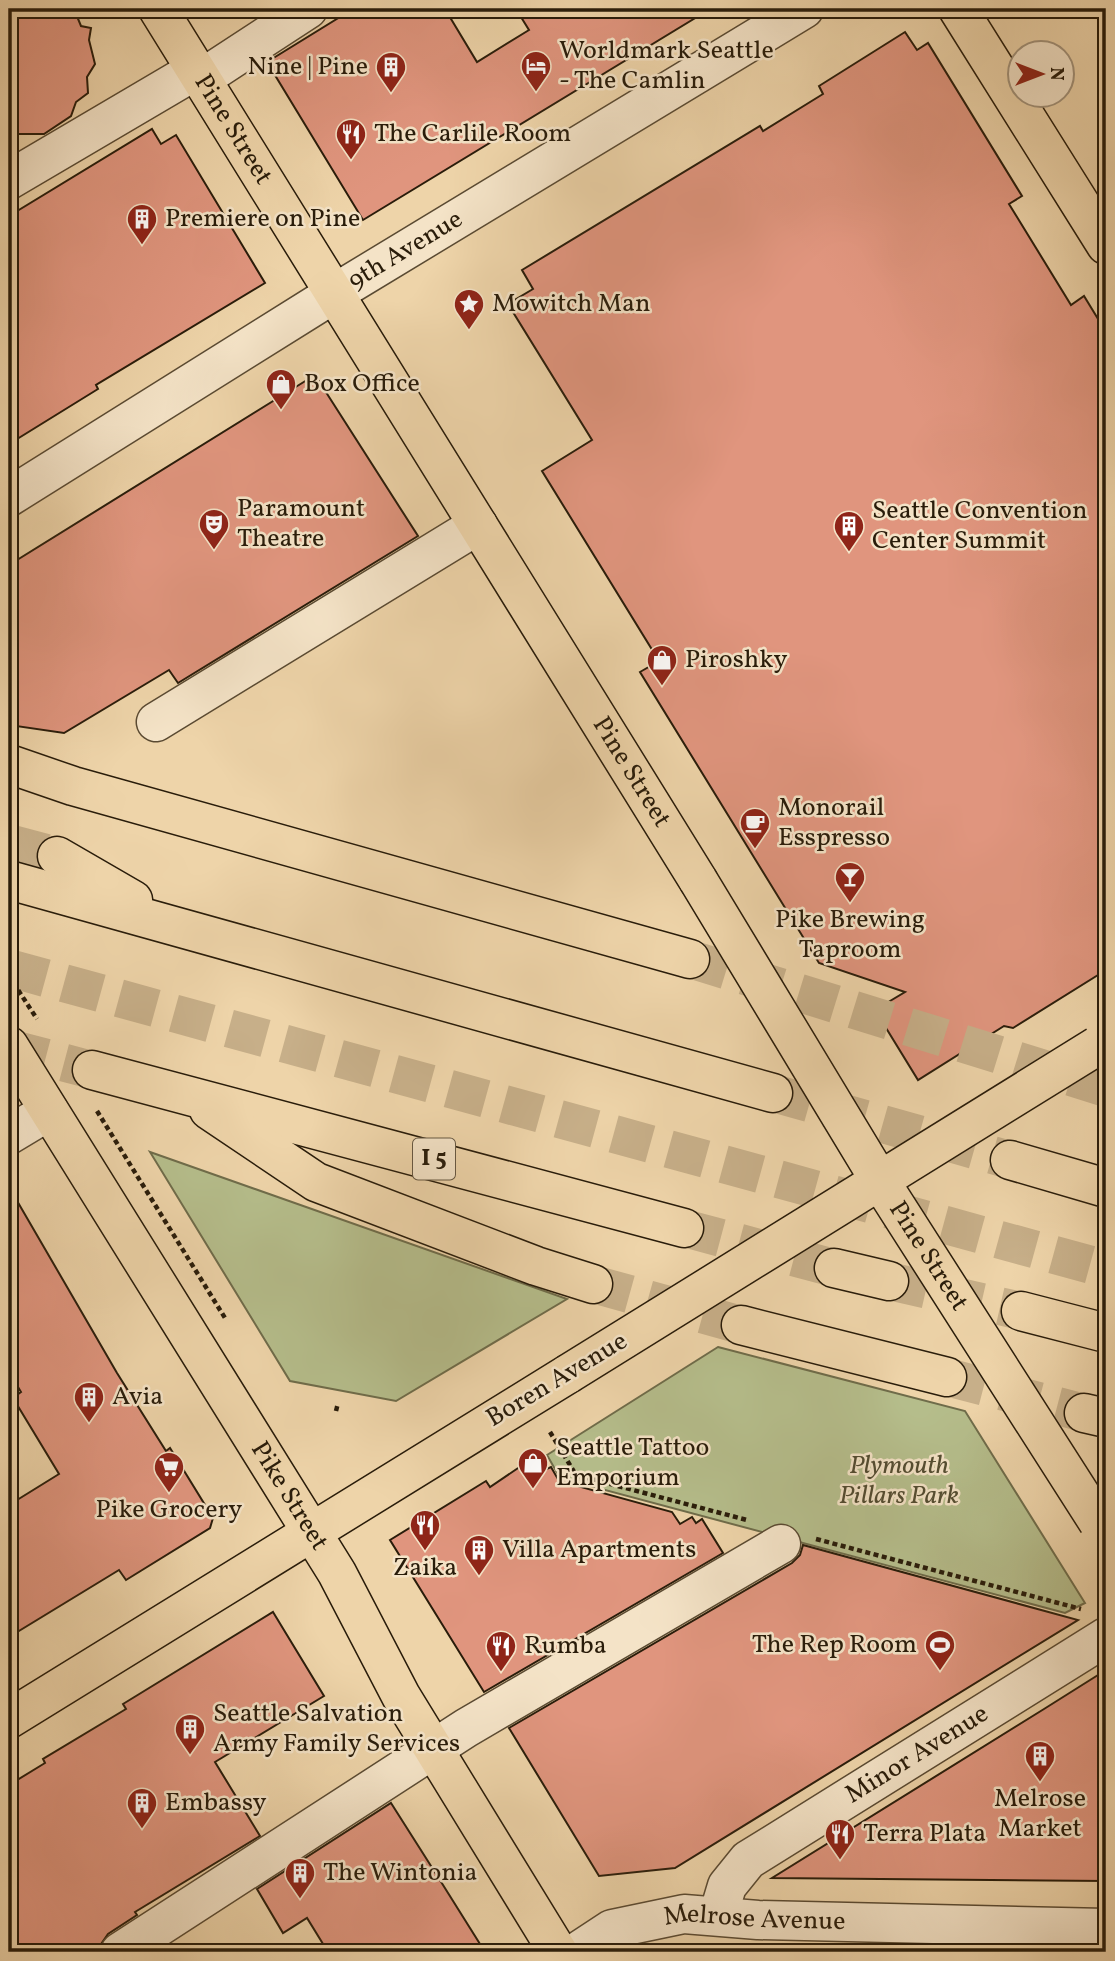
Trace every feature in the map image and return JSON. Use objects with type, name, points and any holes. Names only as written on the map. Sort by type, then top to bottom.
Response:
[{"type":"main road","name":"Pine Street","points":[[158,9],[698,880],[880,1181],[1102,1529]]},
{"type":"main road","points":[[958,9],[1106,245]]},
{"type":"main road","points":[[9,764],[86,790],[690,959]]},
{"type":"main road","points":[[58,856],[177,925]]},
{"type":"main road","points":[[9,880],[773,1093]]},
{"type":"main road","name":"Boren Avenue","points":[[9,1719],[1106,1040]]},
{"type":"main road","name":"Pike Street","points":[[9,1046],[337,1573],[401,1696],[558,1952]]},
{"type":"main road","name":"I 5","points":[[92,1070],[684,1228]]},
{"type":"main road","points":[[184,1093],[316,1182],[536,1266],[593,1284]]},
{"type":"main road","points":[[1010,1160],[1106,1188]]},
{"type":"main road","points":[[834,1268],[888,1281]]},
{"type":"main road","points":[[1021,1311],[1106,1333]]},
{"type":"main road","points":[[741,1325],[947,1377]]},
{"type":"street","name":"9th Avenue","points":[[9,497],[335,293],[804,9]]},
{"type":"street","points":[[9,180],[199,74],[303,10]]},
{"type":"street","points":[[156,723],[478,525]]},
{"type":"street","points":[[9,1116],[49,1111]]},
{"type":"street","points":[[9,1135],[49,1111]]},
{"type":"street","points":[[120,1952],[434,1749],[781,1544]]},
{"type":"street","name":"Minor Avenue","points":[[718,1916],[727,1886],[748,1860],[1106,1637]]},
{"type":"street","name":"Melrose Avenue","points":[[578,1952],[612,1930],[684,1914],[1106,1928]]},
{"type":"path","points":[[336,1411],[338,1403]]},
{"type":"green space","points":[[150,1152],[567,1299],[396,1401],[290,1381]]},
{"type":"green space","name":"Plymouth Pillars Park","points":[[718,1347],[965,1411],[1085,1603],[1065,1613],[560,1478],[547,1455]]},
{"type":"building","points":[[9,9],[74,9],[81,26],[91,28],[89,40],[95,64],[87,77],[88,93],[76,102],[71,116],[44,134],[9,134]]},
{"type":"building","name":"Nine | Pine","points":[[353,9],[445,9],[477,62],[529,30],[516,9],[710,9],[363,220],[267,62]]},
{"type":"building","name":"Seattle Convention Center Summit","points":[[905,32],[917,50],[928,43],[1022,196],[1009,204],[1071,305],[1084,296],[1106,332],[1106,970],[1013,1028],[1004,1026],[918,1080],[875,1010],[905,992],[819,963],[640,672],[659,661],[542,471],[592,440],[508,304],[533,289],[522,270],[760,126],[763,131],[823,94],[819,86]]},
{"type":"building","name":"Premiere on Pine","points":[[152,129],[161,144],[176,135],[265,283],[96,385],[98,389],[9,444],[9,216]]},
{"type":"building","name":"Paramount Theatre","points":[[315,375],[418,536],[178,683],[169,670],[64,733],[9,725],[9,565]]},
{"type":"building","name":"Avia","points":[[9,1187],[117,1373],[166,1451],[170,1448],[213,1518],[210,1528],[126,1580],[119,1570],[9,1637],[9,1505],[59,1474],[13,1398],[21,1392],[9,1372]]},
{"type":"building","name":"Villa Apartments","points":[[533,1458],[540,1472],[551,1467],[559,1481],[672,1512],[680,1524],[692,1517],[696,1523],[702,1519],[723,1553],[484,1692],[390,1540],[486,1481],[490,1487]]},
{"type":"building","points":[[803,1545],[1078,1620],[675,1868],[599,1876],[509,1728],[792,1563],[800,1555]]},
{"type":"building","points":[[273,1612],[324,1696],[215,1762],[260,1836],[135,1912],[137,1915],[108,1934],[99,1947],[90,1952],[9,1952],[9,1785],[45,1763],[43,1759],[126,1709],[123,1704]]},
{"type":"building","points":[[1106,1670],[1106,1881],[772,1878],[1044,1709]]},
{"type":"building","points":[[391,1803],[485,1952],[328,1952],[307,1918],[283,1933],[257,1889]]},
{"type":"tunnel","points":[[9,843],[57,856]]},
{"type":"tunnel","points":[[690,959],[1106,1088]]},
{"type":"tunnel","points":[[9,968],[1106,1269]]},
{"type":"tunnel","points":[[9,1048],[92,1070]]},
{"type":"tunnel","points":[[773,1093],[1010,1160]]},
{"type":"tunnel","points":[[684,1228],[834,1268]]},
{"type":"tunnel","points":[[889,1281],[1021,1311]]},
{"type":"tunnel","points":[[593,1284],[741,1325]]},
{"type":"tunnel","points":[[947,1377],[1084,1413]]},
{"type":"place","name":"Worldmark Seattle - The Camlin","points":[[536,93]]},
{"type":"place","name":"Nine | Pine","points":[[391,94]]},
{"type":"place","name":"The Carlile Room","points":[[351,161]]},
{"type":"place","name":"Premiere on Pine","points":[[142,246]]},
{"type":"place","name":"Mowitch Man","points":[[469,331]]},
{"type":"place","name":"Box Office","points":[[281,411]]},
{"type":"place","name":"Paramount Theatre","points":[[214,551]]},
{"type":"place","name":"Seattle Convention Center Summit","points":[[849,553]]},
{"type":"place","name":"Piroshky","points":[[662,687]]},
{"type":"place","name":"Monorail Esspresso","points":[[755,850]]},
{"type":"place","name":"Pike Brewing Taproom","points":[[850,904]]},
{"type":"place","name":"Avia","points":[[89,1424]]},
{"type":"place","name":"Seattle Tattoo Emporium","points":[[533,1490]]},
{"type":"place","name":"Pike Grocery","points":[[169,1494]]},
{"type":"place","name":"Zaika","points":[[425,1552]]},
{"type":"place","name":"Villa Apartments","points":[[479,1577]]},
{"type":"place","name":"The Rep Room","points":[[940,1672]]},
{"type":"place","name":"Rumba","points":[[501,1673]]},
{"type":"place","name":"Seattle Salvation Army Family Services","points":[[190,1756]]},
{"type":"place","name":"Melrose Market","points":[[1040,1783]]},
{"type":"place","name":"Embassy","points":[[142,1830]]},
{"type":"place","name":"Terra Plata","points":[[840,1861]]},
{"type":"place","name":"The Wintonia","points":[[300,1900]]}]
